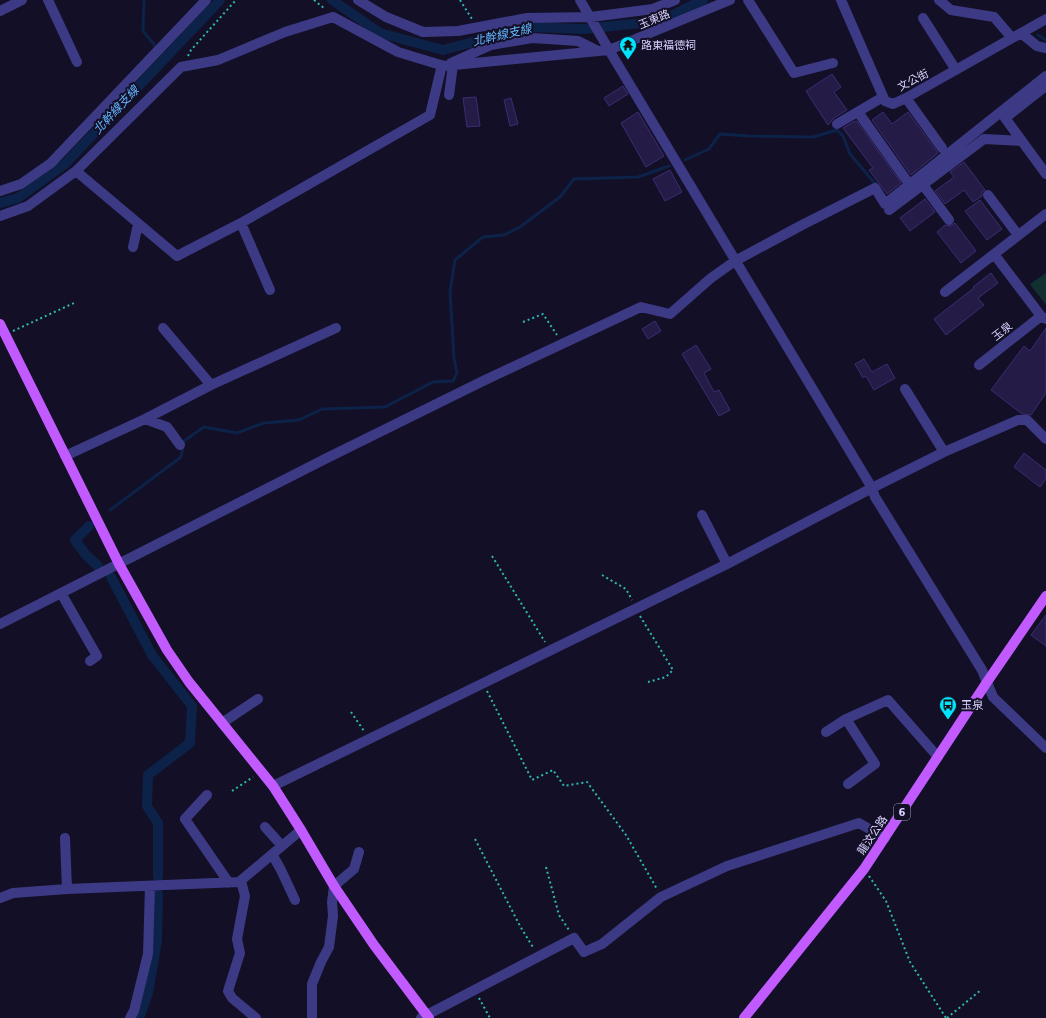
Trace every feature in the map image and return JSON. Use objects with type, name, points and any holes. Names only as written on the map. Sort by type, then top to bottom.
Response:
[{"type":"main road","points":[[0,324],[2,335],[119,564],[167,650],[189,682],[273,786],[334,886],[426,1017]]},
{"type":"main road","name":"龍汶公路","points":[[744,1018],[864,869],[987,682],[1046,596]]},
{"type":"street","points":[[1,8],[22,0]]},
{"type":"street","points":[[48,0],[77,62]]},
{"type":"street","points":[[0,191],[21,184],[51,163],[206,0]]},
{"type":"street","points":[[358,0],[386,17],[423,32],[458,31],[526,18],[592,20],[653,9],[675,0]]},
{"type":"street","points":[[580,0],[872,488],[875,497],[982,670],[993,697],[1046,748]]},
{"type":"street","name":"玉東路","points":[[446,65],[598,51],[607,46],[730,0]]},
{"type":"street","points":[[748,0],[794,73],[833,63]]},
{"type":"street","points":[[838,124],[883,97],[841,0]]},
{"type":"street","points":[[939,0],[951,10],[994,17],[1016,36],[1037,46],[1046,48]]},
{"type":"street","points":[[0,216],[28,206],[76,171],[181,67],[218,60],[285,32],[333,17],[398,52],[446,65],[491,45],[532,38],[578,41],[598,51]]},
{"type":"street","points":[[923,18],[956,70]]},
{"type":"street","name":"文公街","points":[[883,97],[885,101],[894,104],[1046,19]]},
{"type":"street","points":[[76,171],[176,256],[240,222],[430,115],[446,65]]},
{"type":"street","points":[[446,65],[449,95]]},
{"type":"street","points":[[0,624],[327,458],[483,381],[641,307],[670,314],[711,278],[735,261],[875,188],[885,204],[1046,76]]},
{"type":"street","points":[[1046,86],[1005,118],[1046,174]]},
{"type":"street","points":[[906,98],[942,148]]},
{"type":"street","points":[[858,112],[907,181]]},
{"type":"street","points":[[889,210],[984,139],[1022,141]]},
{"type":"street","points":[[923,185],[950,220]]},
{"type":"street","points":[[988,195],[1018,235]]},
{"type":"street","points":[[946,292],[1046,214]]},
{"type":"street","points":[[240,222],[270,290]]},
{"type":"street","points":[[133,247],[138,224]]},
{"type":"street","name":"玉泉","points":[[979,365],[1044,318],[994,254]]},
{"type":"street","points":[[163,328],[211,385]]},
{"type":"street","points":[[65,456],[145,419],[211,385],[336,328]]},
{"type":"street","points":[[905,389],[944,452]]},
{"type":"street","points":[[145,419],[167,427],[180,445]]},
{"type":"street","points":[[273,786],[728,564],[944,452],[1018,420],[1027,420],[1046,439]]},
{"type":"street","points":[[702,515],[728,564]]},
{"type":"street","points":[[61,594],[97,656],[90,661]]},
{"type":"street","points":[[222,723],[258,699]]},
{"type":"street","points":[[826,732],[846,719],[888,700],[938,757]]},
{"type":"street","points":[[846,719],[875,764],[848,784]]},
{"type":"street","points":[[207,795],[185,819],[229,883]]},
{"type":"street","points":[[426,1017],[474,990],[574,938],[584,952],[602,944],[662,897],[726,866],[859,823],[885,838]]},
{"type":"street","points":[[266,827],[282,846]]},
{"type":"street","points":[[0,898],[13,893],[67,889],[239,882],[301,830]]},
{"type":"street","points":[[65,838],[67,889]]},
{"type":"street","points":[[312,1018],[312,984],[320,962],[329,947],[333,916],[332,902],[334,886],[354,869],[359,852]]},
{"type":"street","points":[[272,854],[282,870],[295,900]]},
{"type":"street","points":[[241,880],[244,896],[237,939],[240,953],[228,991],[232,998],[256,1018]]},
{"type":"street","points":[[130,1018],[134,1011],[148,954],[150,886]]},
{"type":"path","points":[[181,67],[191,50],[236,0]]},
{"type":"path","points":[[314,0],[333,17]]},
{"type":"path","points":[[460,0],[477,27]]},
{"type":"path","points":[[2,335],[74,303]]},
{"type":"path","points":[[523,322],[543,314],[563,344]]},
{"type":"path","points":[[492,556],[550,651]]},
{"type":"path","points":[[602,575],[626,589],[636,609],[674,670],[666,677],[648,682]]},
{"type":"path","points":[[483,683],[532,780],[553,770],[564,786],[587,782],[626,835],[662,897]]},
{"type":"path","points":[[351,712],[370,739]]},
{"type":"path","points":[[232,790],[262,772]]},
{"type":"path","points":[[475,839],[520,926],[539,957]]},
{"type":"path","points":[[546,866],[559,915],[574,938]]},
{"type":"path","points":[[864,869],[886,901],[910,962],[946,1018],[982,990]]},
{"type":"path","points":[[474,990],[490,1018]]},
{"type":"green space","points":[[1046,273],[1046,305],[1030,284]]},
{"type":"building","points":[[832,74],[841,87],[834,92],[847,110],[834,118],[828,125],[806,91]]},
{"type":"building","points":[[623,86],[628,94],[609,106],[604,98]]},
{"type":"building","points":[[476,97],[480,126],[467,127],[463,98]]},
{"type":"building","points":[[511,98],[518,124],[510,126],[504,100]]},
{"type":"building","points":[[638,112],[664,156],[646,167],[621,123]]},
{"type":"building","points":[[883,112],[892,124],[908,112],[938,153],[911,175],[872,120]]},
{"type":"building","points":[[857,121],[901,183],[887,194],[869,170],[873,168],[843,128]]},
{"type":"building","points":[[964,162],[985,190],[982,192],[982,196],[973,202],[964,190],[945,204],[935,191],[954,177],[950,172]]},
{"type":"building","points":[[670,170],[682,192],[665,201],[653,179]]},
{"type":"building","points":[[925,199],[935,212],[910,231],[900,218]]},
{"type":"building","points":[[980,200],[1002,229],[987,240],[965,211]]},
{"type":"building","points":[[955,223],[976,251],[961,263],[937,232],[945,225],[950,226]]},
{"type":"building","points":[[991,273],[998,283],[978,298],[984,305],[946,335],[934,319]]},
{"type":"building","points":[[655,321],[661,331],[648,339],[642,329]]},
{"type":"building","points":[[1046,328],[1046,393],[1031,415],[1022,414],[991,390],[1024,346],[1030,351]]},
{"type":"building","points":[[696,345],[711,369],[704,373],[714,392],[719,390],[730,410],[719,416],[682,354]]},
{"type":"building","points":[[864,359],[872,372],[887,364],[895,378],[874,390],[866,376],[863,378],[855,364]]},
{"type":"building","points":[[1024,453],[1046,470],[1046,479],[1040,487],[1014,467]]},
{"type":"building","points":[[1046,615],[1046,646],[1031,635]]},
{"type":"waterway","points":[[144,0],[143,31],[165,58]]},
{"type":"waterway","name":"北幹線支線","points":[[0,203],[18,198],[65,164],[220,0]]},
{"type":"waterway","name":"北幹線支線","points":[[332,0],[380,33],[443,50],[530,27],[584,29],[661,21],[703,0]]},
{"type":"waterway","points":[[1038,35],[1046,40]]},
{"type":"waterway","points":[[685,160],[709,149],[720,134],[813,137],[837,130],[843,136],[850,154],[877,186]]},
{"type":"waterway","points":[[110,510],[181,457],[184,441],[204,427],[237,433],[264,423],[299,420],[322,409],[385,407],[433,382],[453,381],[457,373],[454,358],[450,292],[455,260],[483,237],[504,235],[520,227],[560,197],[574,179],[638,177],[669,166]]},
{"type":"waterway","points":[[89,526],[75,540],[86,555],[98,566]]},
{"type":"waterway","points":[[111,577],[152,655],[192,706],[190,743],[148,775],[147,806],[158,823],[158,877]]},
{"type":"waterway","points":[[139,1018],[148,993],[157,941],[158,894]]},
{"type":"place","name":"路東福德祠","points":[[628,60]]},
{"type":"place","name":"玉泉","points":[[948,720]]}]
